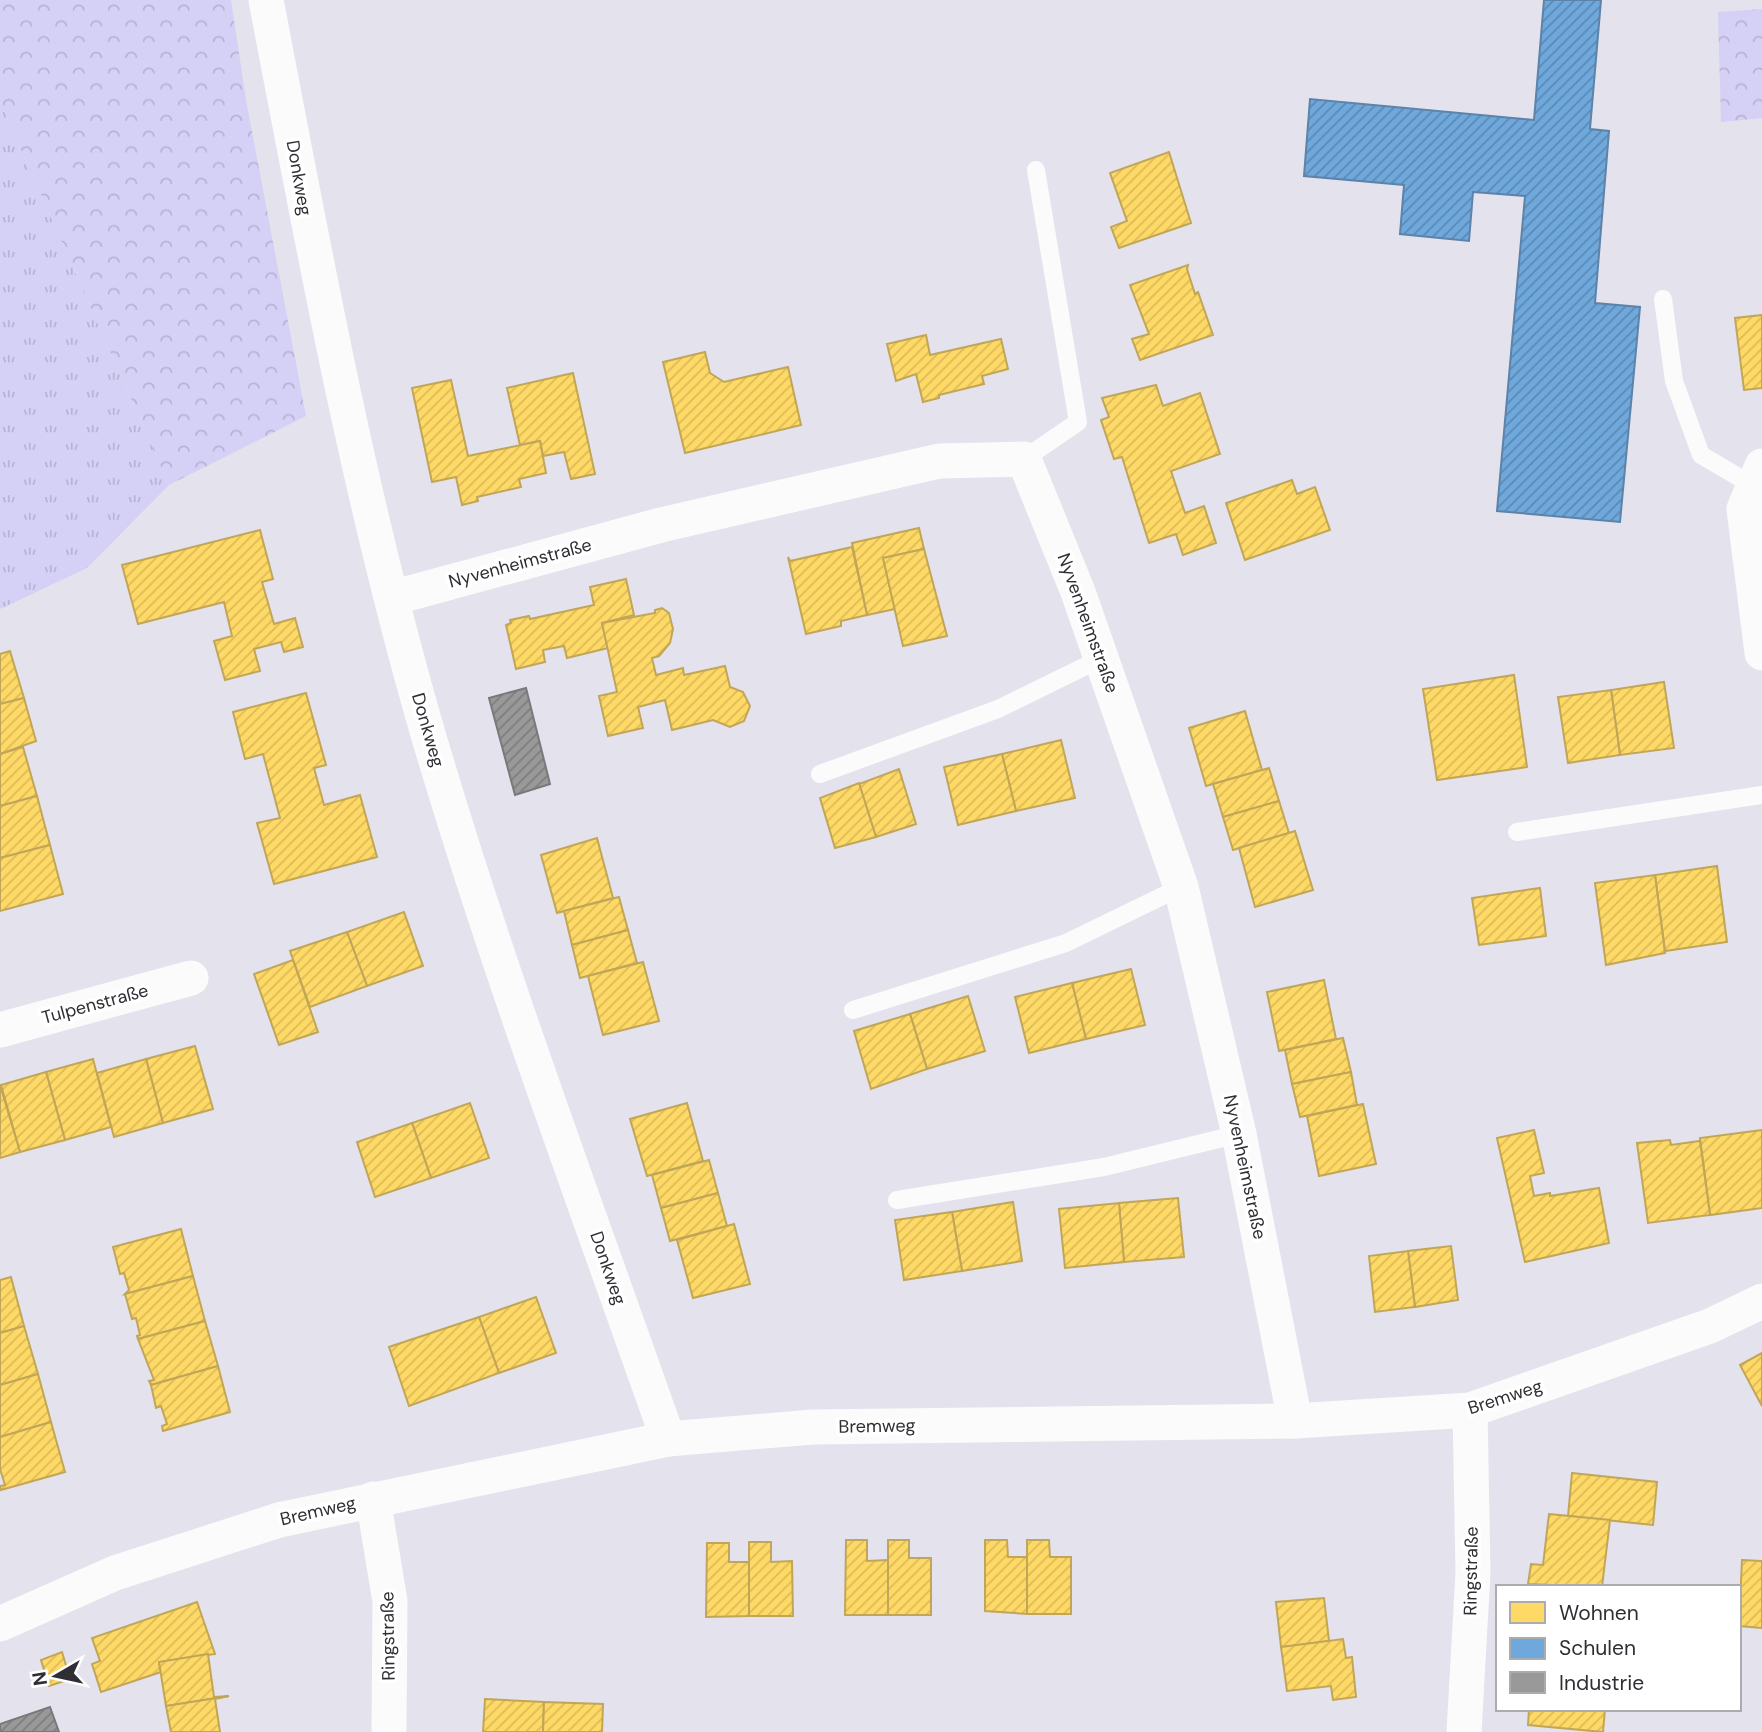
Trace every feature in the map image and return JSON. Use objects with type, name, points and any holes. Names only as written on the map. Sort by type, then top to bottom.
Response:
[{"type":"street","name":"Donkweg","points":[[266,0],[321,293],[392,598],[428,734],[505,977],[668,1438]]},
{"type":"street","name":"Nyvenheimstraße","points":[[392,598],[662,525],[939,461],[1024,459],[1044,502],[1181,887],[1239,1134],[1295,1421]]},
{"type":"street","points":[[1758,476],[1744,509],[1762,653]]},
{"type":"street","name":"Tulpenstraße","points":[[0,1030],[191,978]]},
{"type":"street","name":"Bremweg","points":[[0,1624],[115,1573],[279,1520],[668,1438],[813,1427],[1295,1421],[1471,1410],[1710,1326],[1762,1301]]},
{"type":"street","name":"Ringstraße","points":[[1464,1732],[1473,1573],[1471,1410]]},
{"type":"street","name":"Ringstraße","points":[[373,1499],[390,1601],[389,1732]]},
{"type":"lane","points":[[1024,459],[1078,422],[1036,170]]},
{"type":"lane","points":[[1663,299],[1674,381],[1700,455],[1758,476]]},
{"type":"lane","points":[[820,774],[998,709],[1100,659]]},
{"type":"lane","points":[[1517,832],[1762,794]]},
{"type":"lane","points":[[853,1010],[1066,943],[1181,887]]},
{"type":"lane","points":[[897,1200],[1104,1167],[1239,1134]]},
{"type":"green space","points":[[0,0],[231,0],[246,100],[306,416],[169,485],[0,102]]},
{"type":"green space","points":[[1762,9],[1762,118],[1721,122],[1718,12]]},
{"type":"green space","points":[[0,102],[169,485],[87,568],[0,609]]},
{"type":"building: Wohnen","points":[[1169,152],[1191,223],[1119,248],[1111,227],[1127,221],[1110,173]]},
{"type":"building: Wohnen","points":[[1188,265],[1195,294],[1198,292],[1213,335],[1140,360],[1132,339],[1149,334],[1130,285]]},
{"type":"building: Wohnen","points":[[1762,315],[1762,388],[1744,390],[1735,318]]},
{"type":"building: Wohnen","points":[[926,335],[930,355],[1001,339],[1008,369],[982,376],[984,384],[939,395],[939,398],[923,402],[916,374],[896,381],[887,344]]},
{"type":"building: Wohnen","points":[[705,352],[710,373],[724,382],[788,367],[801,425],[685,453],[663,362]]},
{"type":"building: Wohnen","points":[[573,373],[595,474],[571,479],[564,452],[543,456],[540,441],[520,445],[507,388]]},
{"type":"building: Wohnen","points":[[451,380],[468,456],[540,441],[546,473],[519,479],[521,487],[477,497],[478,501],[462,505],[456,477],[432,482],[412,388]]},
{"type":"building: Wohnen","points":[[1156,385],[1163,406],[1200,393],[1220,454],[1171,471],[1185,513],[1204,506],[1216,543],[1183,555],[1176,534],[1149,543],[1122,457],[1114,459],[1101,420],[1109,417],[1102,398]]},
{"type":"building: Wohnen","points":[[1292,480],[1297,494],[1315,487],[1330,530],[1245,560],[1226,503]]},
{"type":"building: Wohnen","points":[[919,528],[924,549],[883,558],[895,609],[867,615],[852,543]]},
{"type":"building: Wohnen","points":[[260,530],[273,579],[262,582],[274,624],[295,618],[303,647],[284,652],[281,642],[254,649],[260,671],[225,680],[214,641],[232,636],[224,602],[138,624],[122,565]]},
{"type":"building: Wohnen","points":[[852,547],[867,615],[841,621],[841,626],[806,634],[788,557],[790,561]]},
{"type":"building: Wohnen","points":[[924,549],[947,636],[903,646],[883,558]]},
{"type":"building: Wohnen","points":[[626,579],[634,615],[602,623],[608,648],[567,658],[564,646],[543,650],[545,662],[516,669],[506,625],[511,623],[510,620],[529,616],[530,619],[594,605],[590,587]]},
{"type":"building: Wohnen","points":[[662,608],[669,613],[673,629],[670,643],[659,656],[652,658],[656,675],[683,668],[684,675],[725,666],[730,687],[743,692],[750,706],[744,721],[730,727],[713,720],[672,730],[665,700],[638,707],[643,728],[608,736],[599,696],[617,692],[602,623],[655,613],[655,610]]},
{"type":"building: Wohnen","points":[[10,651],[24,698],[0,704],[0,654]]},
{"type":"building: Wohnen","points":[[1514,675],[1527,767],[1437,780],[1423,689]]},
{"type":"building: Wohnen","points":[[1664,682],[1674,748],[1620,755],[1611,690]]},
{"type":"building: Wohnen","points":[[1611,690],[1620,755],[1568,763],[1558,697]]},
{"type":"building: Wohnen","points":[[306,693],[326,765],[314,768],[324,805],[360,795],[377,857],[274,884],[257,823],[280,818],[263,754],[245,759],[233,712]]},
{"type":"building: Wohnen","points":[[24,698],[36,741],[0,754],[0,704]]},
{"type":"building: Wohnen","points":[[1245,711],[1262,770],[1206,786],[1189,728]]},
{"type":"building: Wohnen","points":[[1061,740],[1075,798],[1016,811],[1002,754]]},
{"type":"building: Wohnen","points":[[23,747],[37,796],[0,806],[0,754]]},
{"type":"building: Wohnen","points":[[1002,754],[1016,811],[958,825],[944,767]]},
{"type":"building: Wohnen","points":[[1269,768],[1279,801],[1223,817],[1213,784]]},
{"type":"building: Wohnen","points":[[899,769],[916,824],[876,837],[859,784]]},
{"type":"building: Wohnen","points":[[859,783],[876,837],[835,848],[820,798]]},
{"type":"building: Wohnen","points":[[37,796],[50,845],[0,858],[0,806]]},
{"type":"building: Wohnen","points":[[1279,801],[1289,833],[1233,850],[1223,817]]},
{"type":"building: Wohnen","points":[[1295,831],[1313,890],[1255,907],[1239,848]]},
{"type":"building: Wohnen","points":[[597,838],[613,898],[557,913],[541,855]]},
{"type":"building: Wohnen","points":[[50,845],[63,894],[0,911],[0,858]]},
{"type":"building: Wohnen","points":[[1717,866],[1727,942],[1665,951],[1655,875]]},
{"type":"building: Wohnen","points":[[1655,875],[1665,953],[1606,965],[1595,883]]},
{"type":"building: Wohnen","points":[[1540,888],[1546,936],[1479,945],[1472,898]]},
{"type":"building: Wohnen","points":[[619,897],[628,930],[572,945],[564,911]]},
{"type":"building: Wohnen","points":[[404,912],[423,966],[367,986],[347,932]]},
{"type":"building: Wohnen","points":[[628,930],[637,963],[580,978],[572,945]]},
{"type":"building: Wohnen","points":[[347,932],[367,986],[310,1007],[290,951]]},
{"type":"building: Wohnen","points":[[293,960],[318,1032],[279,1045],[254,974]]},
{"type":"building: Wohnen","points":[[643,962],[659,1021],[603,1035],[588,976]]},
{"type":"building: Wohnen","points":[[1131,969],[1145,1025],[1086,1039],[1072,983]]},
{"type":"building: Wohnen","points":[[1324,980],[1336,1039],[1279,1051],[1267,992]]},
{"type":"building: Wohnen","points":[[1072,983],[1086,1039],[1029,1053],[1015,997]]},
{"type":"building: Wohnen","points":[[968,996],[985,1051],[927,1069],[910,1014]]},
{"type":"building: Wohnen","points":[[910,1014],[927,1069],[871,1089],[854,1031]]},
{"type":"building: Wohnen","points":[[1343,1038],[1351,1072],[1292,1084],[1285,1050]]},
{"type":"building: Wohnen","points":[[195,1046],[213,1109],[163,1123],[146,1059]]},
{"type":"building: Wohnen","points":[[93,1059],[111,1127],[65,1140],[46,1072]]},
{"type":"building: Wohnen","points":[[146,1059],[163,1123],[114,1137],[97,1073]]},
{"type":"building: Wohnen","points":[[46,1072],[65,1140],[20,1152],[1,1085]]},
{"type":"building: Wohnen","points":[[1351,1072],[1357,1105],[1300,1117],[1292,1084]]},
{"type":"building: Wohnen","points":[[0,1085],[20,1152],[0,1158]]},
{"type":"building: Wohnen","points":[[470,1103],[489,1158],[431,1178],[412,1123]]},
{"type":"building: Wohnen","points":[[687,1103],[703,1161],[647,1176],[630,1119]]},
{"type":"building: Wohnen","points":[[1363,1104],[1376,1164],[1319,1176],[1307,1116]]},
{"type":"building: Wohnen","points":[[412,1123],[431,1178],[375,1197],[357,1142]]},
{"type":"building: Wohnen","points":[[1534,1130],[1544,1173],[1530,1176],[1534,1196],[1599,1188],[1609,1243],[1525,1262],[1497,1138]]},
{"type":"building: Wohnen","points":[[1762,1130],[1762,1208],[1710,1215],[1700,1138]]},
{"type":"building: Wohnen","points":[[1670,1140],[1671,1145],[1700,1141],[1710,1215],[1648,1223],[1637,1143]]},
{"type":"building: Wohnen","points":[[709,1160],[718,1193],[661,1208],[652,1175]]},
{"type":"building: Wohnen","points":[[718,1193],[727,1226],[670,1241],[661,1208]]},
{"type":"building: Wohnen","points":[[1178,1198],[1184,1257],[1124,1262],[1119,1203]]},
{"type":"building: Wohnen","points":[[1013,1202],[1022,1261],[962,1271],[952,1212]]},
{"type":"building: Wohnen","points":[[1119,1203],[1124,1262],[1065,1268],[1059,1209]]},
{"type":"building: Wohnen","points":[[952,1212],[962,1271],[904,1280],[895,1220]]},
{"type":"building: Wohnen","points":[[734,1224],[750,1284],[693,1298],[677,1240]]},
{"type":"building: Wohnen","points":[[181,1229],[193,1276],[125,1294],[129,1290],[124,1273],[120,1274],[113,1247]]},
{"type":"building: Wohnen","points":[[1451,1246],[1458,1300],[1415,1307],[1408,1251]]},
{"type":"building: Wohnen","points":[[1408,1251],[1415,1307],[1375,1312],[1369,1256]]},
{"type":"building: Wohnen","points":[[193,1276],[205,1321],[138,1339],[137,1336],[140,1335],[136,1318],[132,1319],[125,1294]]},
{"type":"building: Wohnen","points":[[11,1277],[24,1326],[0,1333],[0,1280]]},
{"type":"building: Wohnen","points":[[536,1297],[556,1353],[499,1373],[479,1317]]},
{"type":"building: Wohnen","points":[[479,1317],[499,1373],[409,1406],[389,1347]]},
{"type":"building: Wohnen","points":[[205,1321],[218,1366],[151,1385],[149,1381],[154,1380],[138,1339]]},
{"type":"building: Wohnen","points":[[24,1326],[38,1374],[0,1385],[0,1333]]},
{"type":"building: Wohnen","points":[[1762,1353],[1762,1406],[1740,1365]]},
{"type":"building: Wohnen","points":[[218,1366],[230,1412],[163,1431],[162,1426],[167,1424],[161,1406],[156,1408],[151,1385]]},
{"type":"building: Wohnen","points":[[38,1374],[51,1422],[0,1437],[0,1385]]},
{"type":"building: Wohnen","points":[[51,1422],[65,1472],[1,1490],[0,1486],[5,1485],[0,1469],[0,1437]]},
{"type":"building: Wohnen","points":[[1572,1473],[1657,1482],[1653,1525],[1568,1516]]},
{"type":"building: Wohnen","points":[[1549,1514],[1610,1520],[1602,1585],[1528,1584],[1531,1564],[1543,1565]]},
{"type":"building: Wohnen","points":[[846,1540],[867,1540],[867,1561],[888,1560],[888,1615],[845,1615]]},
{"type":"building: Wohnen","points":[[888,1540],[909,1540],[909,1558],[931,1558],[931,1615],[888,1615]]},
{"type":"building: Wohnen","points":[[985,1540],[1007,1540],[1008,1557],[1027,1557],[1027,1614],[985,1611]]},
{"type":"building: Wohnen","points":[[1027,1540],[1049,1540],[1050,1557],[1071,1557],[1071,1614],[1027,1614]]},
{"type":"building: Wohnen","points":[[749,1542],[771,1542],[771,1562],[792,1561],[793,1616],[749,1616]]},
{"type":"building: Wohnen","points":[[707,1543],[729,1543],[729,1562],[749,1562],[749,1616],[706,1617]]},
{"type":"building: Wohnen","points":[[1742,1560],[1762,1561],[1762,1628],[1741,1626]]},
{"type":"building: Wohnen","points":[[1324,1598],[1329,1641],[1281,1647],[1276,1602]]},
{"type":"building: Wohnen","points":[[197,1602],[215,1654],[159,1662],[161,1672],[101,1692],[92,1664],[100,1661],[92,1638]]},
{"type":"building: Wohnen","points":[[1343,1639],[1346,1658],[1352,1657],[1356,1697],[1333,1700],[1331,1686],[1287,1691],[1281,1647]]},
{"type":"building: Wohnen","points":[[62,1652],[70,1679],[49,1686],[41,1660]]},
{"type":"building: Wohnen","points":[[208,1654],[214,1697],[229,1696],[166,1706],[159,1662]]},
{"type":"building: Wohnen","points":[[229,1696],[215,1699],[220,1732],[171,1732],[166,1706]]},
{"type":"building: Wohnen","points":[[485,1699],[544,1702],[543,1732],[483,1732]]},
{"type":"building: Wohnen","points":[[544,1702],[603,1704],[602,1732],[543,1732]]},
{"type":"building: Wohnen","points":[[1529,1711],[1605,1711],[1603,1732],[1528,1725]]},
{"type":"building: Schulen","points":[[1544,0],[1601,0],[1590,129],[1609,131],[1595,303],[1640,307],[1620,522],[1497,511],[1525,196],[1473,192],[1469,241],[1400,234],[1404,185],[1304,176],[1310,99],[1534,120]]},
{"type":"building: Industrie","points":[[526,688],[550,784],[515,795],[489,698]]},
{"type":"building: Industrie","points":[[50,1707],[59,1732],[0,1732],[0,1724]]}]
